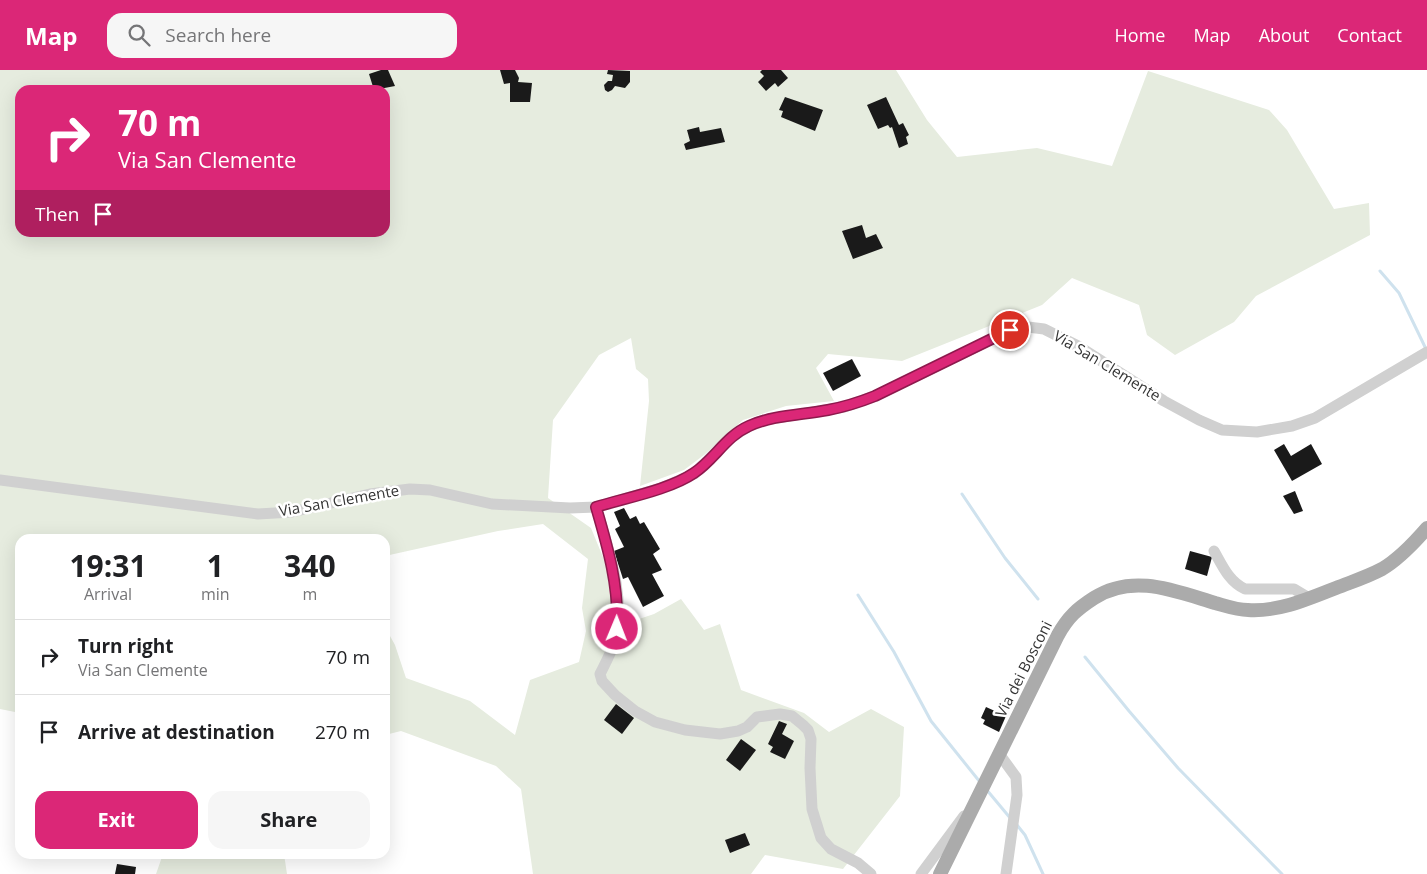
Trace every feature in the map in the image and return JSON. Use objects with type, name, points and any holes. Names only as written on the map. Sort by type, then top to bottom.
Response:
[{"type":"main road","name":"Via dei Bosconi","points":[[940,874],[946,868],[974,806],[1072,613],[1100,594],[1128,585],[1158,586],[1233,608],[1247,610],[1288,606],[1383,568],[1410,546],[1427,528]]},
{"type":"street","name":"Via San Clemente","points":[[0,480],[258,514],[292,512],[370,494],[410,489],[430,490],[492,504],[570,508],[596,507],[661,488],[694,474],[730,438],[751,425],[771,419],[828,410],[860,402],[1010,330],[1028,327],[1044,329],[1078,346],[1164,401],[1199,420],[1222,430],[1256,432],[1292,426],[1315,418],[1425,353]]},
{"type":"street","points":[[596,507],[610,555],[617,598],[617,629],[614,643],[600,674],[602,681],[635,711],[655,722],[685,730],[720,734],[738,731],[746,727],[757,717],[780,714],[792,716],[808,730],[811,739],[812,809],[821,838],[831,849],[858,863],[871,874]]},
{"type":"street","points":[[1214,551],[1228,576],[1239,586],[1246,589],[1294,589],[1309,598]]},
{"type":"street","points":[[1000,754],[1016,776],[1017,795],[1006,874]]},
{"type":"street","points":[[921,874],[963,817],[974,806]]},
{"type":"shaded area","points":[[0,70],[896,70],[927,120],[957,157],[1037,148],[1112,166],[1148,71],[1269,110],[1287,130],[1334,209],[1369,203],[1370,235],[1256,296],[1234,322],[1175,355],[1147,335],[1139,305],[1072,278],[1042,305],[902,361],[828,354],[816,368],[834,401],[786,406],[743,420],[684,470],[640,486],[649,401],[648,379],[636,369],[631,338],[599,355],[553,420],[548,498],[591,528],[605,562],[613,603],[633,621],[654,614],[681,599],[704,630],[720,624],[741,690],[804,713],[829,732],[871,709],[904,727],[900,796],[843,869],[765,855],[751,874],[533,874],[521,789],[496,766],[401,731],[390,734],[390,636],[406,678],[470,701],[515,735],[530,680],[579,662],[586,631],[582,608],[588,559],[543,524],[498,531],[390,555],[390,534],[15,534],[15,712],[0,709]]},
{"type":"shaded area","points":[[161,859],[285,859],[287,874],[156,874]]},
{"type":"building","points":[[388,70],[395,86],[372,85],[369,74]]},
{"type":"building","points":[[500,70],[515,70],[519,78],[518,82],[532,83],[530,102],[510,102],[510,83],[504,84]]},
{"type":"building","points":[[608,70],[630,71],[630,82],[625,88],[615,86],[608,92],[605,90],[604,85],[608,81],[612,81],[613,75],[607,74]]},
{"type":"building","points":[[762,70],[781,70],[788,78],[778,87],[775,83],[766,91],[758,82],[764,76],[760,72]]},
{"type":"building","points":[[785,97],[823,110],[815,131],[781,117],[783,111],[779,110]]},
{"type":"building","points":[[886,97],[899,125],[903,123],[909,135],[906,137],[908,144],[899,148],[892,127],[890,128],[888,125],[878,129],[867,105]]},
{"type":"building","points":[[699,127],[700,132],[721,128],[725,142],[686,150],[684,144],[690,141],[687,130]]},
{"type":"building","points":[[862,225],[866,238],[876,234],[883,248],[853,259],[842,231]]},
{"type":"building","points":[[852,359],[861,376],[833,391],[823,373]]},
{"type":"building","points":[[1284,444],[1291,456],[1311,444],[1322,464],[1292,481],[1274,450]]},
{"type":"building","points":[[1295,491],[1303,511],[1294,514],[1283,496]]},
{"type":"building","points":[[624,508],[630,519],[636,516],[640,524],[644,522],[660,549],[653,554],[662,570],[652,574],[664,596],[643,607],[628,577],[623,579],[614,551],[624,547],[615,529],[620,526],[614,512]]},
{"type":"building","points":[[1190,551],[1212,557],[1207,576],[1185,569]]},
{"type":"building","points":[[616,704],[634,718],[622,734],[604,720]]},
{"type":"building","points":[[986,707],[1006,716],[999,732],[983,724],[985,720],[981,718]]},
{"type":"building","points":[[779,721],[787,724],[782,734],[794,741],[785,759],[770,752],[773,747],[768,744]]},
{"type":"building","points":[[741,739],[756,750],[740,771],[726,760]]},
{"type":"building","points":[[745,833],[750,845],[730,853],[725,840]]},
{"type":"building","points":[[117,864],[136,867],[135,874],[115,874]]},
{"type":"waterway","points":[[1380,271],[1399,293],[1426,349]]},
{"type":"waterway","points":[[962,494],[1005,558],[1038,599]]},
{"type":"waterway","points":[[858,595],[894,652],[931,721],[980,782]]},
{"type":"waterway","points":[[1085,657],[1178,768],[1282,874]]},
{"type":"waterway","points":[[986,789],[1011,819]]},
{"type":"waterway","points":[[1017,825],[1025,835],[1043,874]]},
{"type":"route","points":[[617,629],[618,616],[615,578],[596,507],[661,488],[694,474],[730,438],[740,430],[751,425],[764,420],[828,410],[860,402],[1010,330]]}]
